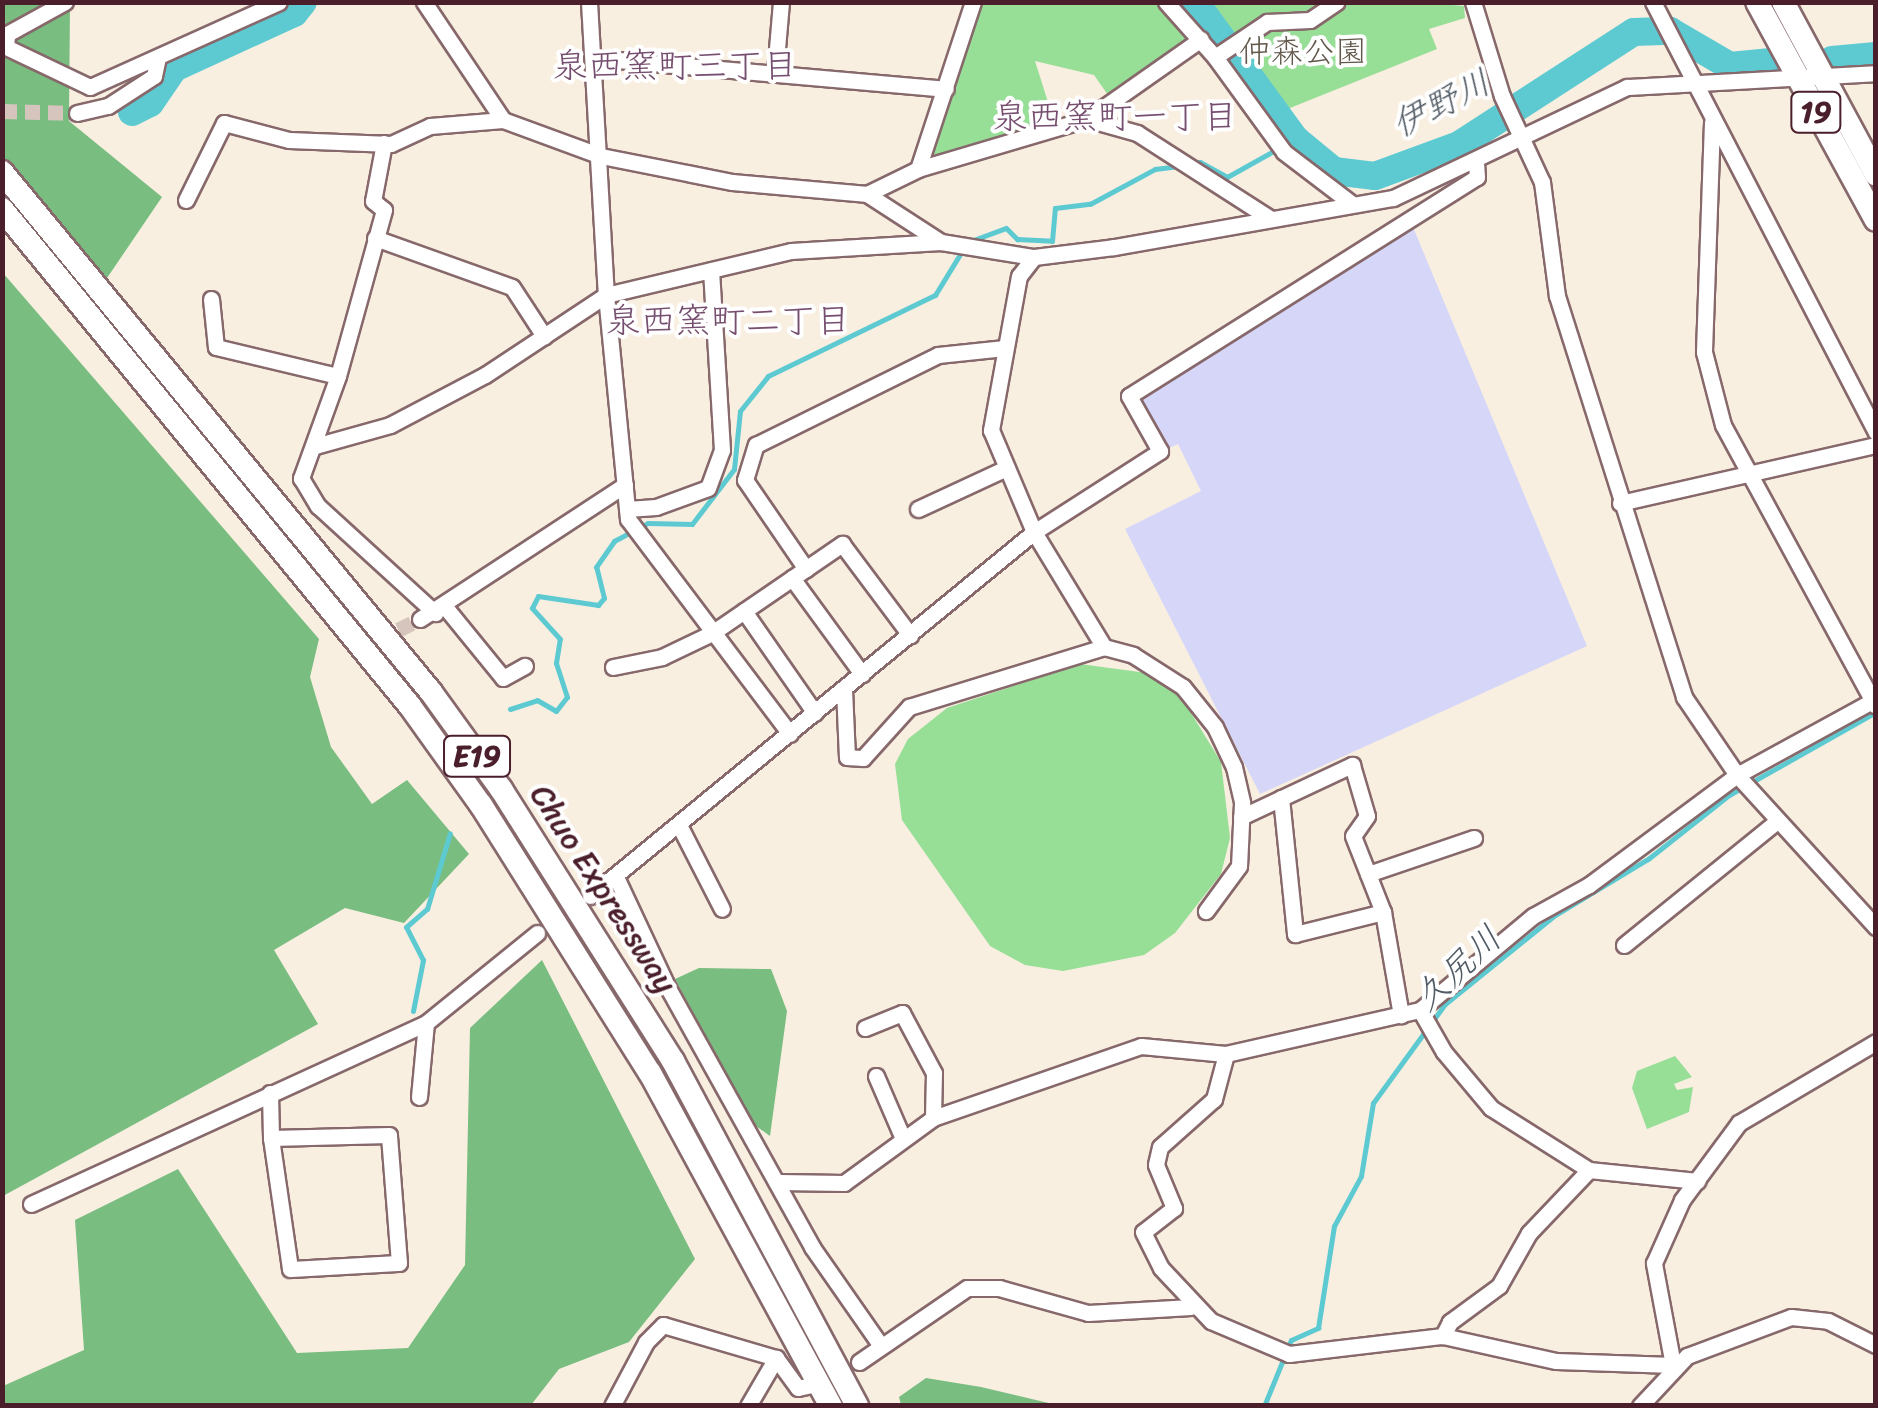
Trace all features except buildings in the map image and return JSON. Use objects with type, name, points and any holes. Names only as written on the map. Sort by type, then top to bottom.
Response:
[{"type":"highway","name":"19","points":[[1757,2],[1876,220]]},
{"type":"highway","name":"19","points":[[1783,2],[1876,176]]},
{"type":"highway","name":"Chuo Expressway","points":[[2,172],[419,676],[501,790],[673,1060],[857,1406]]},
{"type":"highway","name":"Chuo Expressway","points":[[2,209],[410,706],[481,805],[650,1072],[832,1406]]},
{"type":"street","points":[[65,2],[7,34],[6,47],[90,87],[279,2]]},
{"type":"street","points":[[424,2],[504,120]]},
{"type":"street","points":[[589,2],[606,295],[628,514],[640,541],[790,734]]},
{"type":"street","points":[[775,72],[781,2]]},
{"type":"street","points":[[918,169],[974,2]]},
{"type":"street","points":[[1166,2],[1201,39],[1284,152],[1316,183],[1351,203]]},
{"type":"street","points":[[1215,57],[1267,22],[1310,20],[1337,2]]},
{"type":"street","points":[[1472,2],[1502,96],[1542,182],[1557,296],[1684,697],[1737,775],[1876,927]]},
{"type":"street","points":[[1653,2],[1876,433]]},
{"type":"street","points":[[867,194],[918,169],[1087,119],[1201,39]]},
{"type":"street","points":[[77,112],[108,106],[154,76],[158,58]]},
{"type":"street","points":[[594,58],[946,89]]},
{"type":"street","points":[[315,446],[390,425],[544,336],[606,295],[791,251],[948,243],[1034,257],[1271,220],[1394,198],[1476,162],[1516,128],[1626,87],[1691,78],[1876,72]]},
{"type":"street","points":[[1087,119],[1137,133],[1271,220]]},
{"type":"street","points":[[186,200],[224,123],[290,140],[384,144],[430,126],[504,120],[600,156],[732,182],[867,194],[948,243]]},
{"type":"street","points":[[1425,1021],[1533,916],[1589,885],[1737,775],[1874,702],[1723,426],[1704,352],[1712,122]]},
{"type":"street","points":[[384,144],[373,201],[384,210],[338,376],[301,478],[306,490],[504,678],[525,666]]},
{"type":"street","points":[[590,896],[1034,532],[1160,451],[1128,396],[1476,177],[1476,162]]},
{"type":"street","points":[[375,238],[512,288],[544,336]]},
{"type":"street","points":[[1034,257],[1019,276],[991,430],[1004,469],[1034,532],[1104,647]]},
{"type":"street","points":[[628,514],[708,488],[722,450],[712,270]]},
{"type":"street","points":[[211,299],[216,347],[338,376]]},
{"type":"street","points":[[862,674],[746,480],[756,445],[938,356],[1006,348]]},
{"type":"street","points":[[1620,503],[1876,445]]},
{"type":"street","points":[[918,509],[1004,469]]},
{"type":"street","points":[[434,614],[625,485]]},
{"type":"street","points":[[613,667],[662,658],[712,633],[842,544],[910,635]]},
{"type":"street","points":[[744,611],[815,713]]},
{"type":"street","points":[[844,689],[847,756],[863,758],[908,707],[1104,647],[1133,655],[1183,687],[1215,727],[1234,766],[1242,817],[1239,866],[1206,911]]},
{"type":"street","points":[[1242,817],[1352,765],[1368,816],[1354,836],[1382,912],[1401,1015]]},
{"type":"street","points":[[1281,798],[1295,934],[1382,912]]},
{"type":"street","points":[[1624,945],[1777,820]]},
{"type":"street","points":[[679,825],[722,908]]},
{"type":"street","points":[[1368,874],[1474,838]]},
{"type":"street","points":[[616,878],[668,988],[812,1247],[880,1343]]},
{"type":"street","points":[[31,1204],[426,1023],[537,933]]},
{"type":"street","points":[[865,1028],[902,1013],[934,1073],[933,1118]]},
{"type":"street","points":[[779,1182],[844,1182],[902,1136],[933,1118],[1142,1046],[1226,1054],[1401,1015],[1425,1021],[1491,1108],[1589,1170],[1697,1180]]},
{"type":"street","points":[[419,1097],[426,1023]]},
{"type":"street","points":[[1672,1365],[1654,1263],[1697,1180],[1739,1123],[1876,1042]]},
{"type":"street","points":[[1226,1054],[1214,1099],[1160,1147],[1156,1165],[1174,1208],[1144,1232],[1161,1268],[1192,1307],[1267,1350],[1289,1354],[1443,1336],[1556,1361],[1672,1365]]},
{"type":"street","points":[[876,1076],[902,1136]]},
{"type":"street","points":[[270,1093],[271,1138],[290,1269],[399,1263],[390,1135],[271,1138]]},
{"type":"street","points":[[1443,1336],[1450,1322],[1499,1286],[1529,1234],[1589,1170]]},
{"type":"street","points":[[859,1362],[937,1302],[981,1286],[1088,1312],[1192,1307]]},
{"type":"street","points":[[1640,1406],[1672,1365],[1712,1344],[1791,1317],[1828,1320],[1876,1345]]},
{"type":"street","points":[[614,1405],[646,1342],[663,1325],[776,1358],[798,1388],[811,1384]]},
{"type":"street","points":[[748,1406],[776,1358]]},
{"type":"shaded area","points":[[1413,227],[1587,646],[1260,794],[1125,529],[1201,491],[1178,444],[1167,449],[1137,397]]},
{"type":"green space","name":"仲森公園","points":[[1418,2],[1464,6],[1465,18],[1429,29],[1437,49],[1285,110],[1218,23],[1108,95],[1094,75],[1035,61],[1054,121],[938,159],[931,149],[979,3]]},
{"type":"green space","points":[[3,3],[70,3],[69,121],[162,197],[107,278],[3,163]]},
{"type":"green space","points":[[3,273],[319,639],[310,677],[331,747],[372,804],[407,780],[469,854],[404,923],[345,908],[274,950],[318,1024],[3,1196]]},
{"type":"green space","points":[[1080,664],[1147,673],[1180,695],[1221,762],[1230,838],[1221,874],[1175,933],[1144,955],[1063,971],[1025,965],[990,946],[902,820],[895,764],[908,739],[947,708]]},
{"type":"green space","points":[[542,960],[695,1259],[629,1342],[559,1369],[531,1405],[3,1405],[3,1386],[84,1350],[75,1220],[178,1169],[297,1353],[408,1348],[465,1265],[470,1028]]},
{"type":"green space","points":[[699,968],[771,969],[787,1011],[770,1136],[753,1124],[675,979]]},
{"type":"green space","points":[[1675,1056],[1692,1077],[1674,1084],[1677,1090],[1693,1087],[1689,1112],[1647,1129],[1632,1088],[1637,1071]]},
{"type":"green space","points":[[926,1378],[1057,1405],[901,1405],[899,1397]]},
{"type":"waterway","name":"伊野川","points":[[132,112],[150,103],[174,68],[294,13],[303,2]]},
{"type":"waterway","name":"伊野川","points":[[1195,2],[1295,139],[1334,171],[1375,176],[1459,145],[1634,32],[1670,31],[1730,66],[1771,62]]},
{"type":"waterway","name":"伊野川","points":[[1832,60],[1876,56]]},
{"type":"waterway","points":[[1190,163],[1200,162],[1227,177],[1295,139]]},
{"type":"waterway","points":[[968,242],[1006,228],[1017,239],[1052,241],[1055,208],[1090,204],[1155,169],[1179,166]]},
{"type":"waterway","points":[[510,709],[537,700],[556,711],[567,697],[556,663],[560,639],[532,608],[538,596],[598,605],[604,598],[596,567],[614,541],[648,523],[692,524],[734,469],[740,411],[768,376],[935,295],[962,251]]},
{"type":"waterway","name":"久尻川","points":[[1264,1406],[1291,1340],[1318,1328],[1334,1226],[1361,1176],[1373,1103],[1445,1004],[1555,915],[1648,859],[1729,795],[1876,712]]},
{"type":"waterway","points":[[413,1011],[423,960],[406,927],[427,909],[450,833]]},
{"type":"tunnel","points":[[2,111],[77,113]]},
{"type":"tunnel","points":[[378,640],[420,619]]},
{"type":"district","name":"泉西窯町三丁目","points":[[675,65]]},
{"type":"district","name":"泉西窯町一丁目","points":[[1115,116]]},
{"type":"district","name":"泉西窯町二丁目","points":[[728,320]]}]
